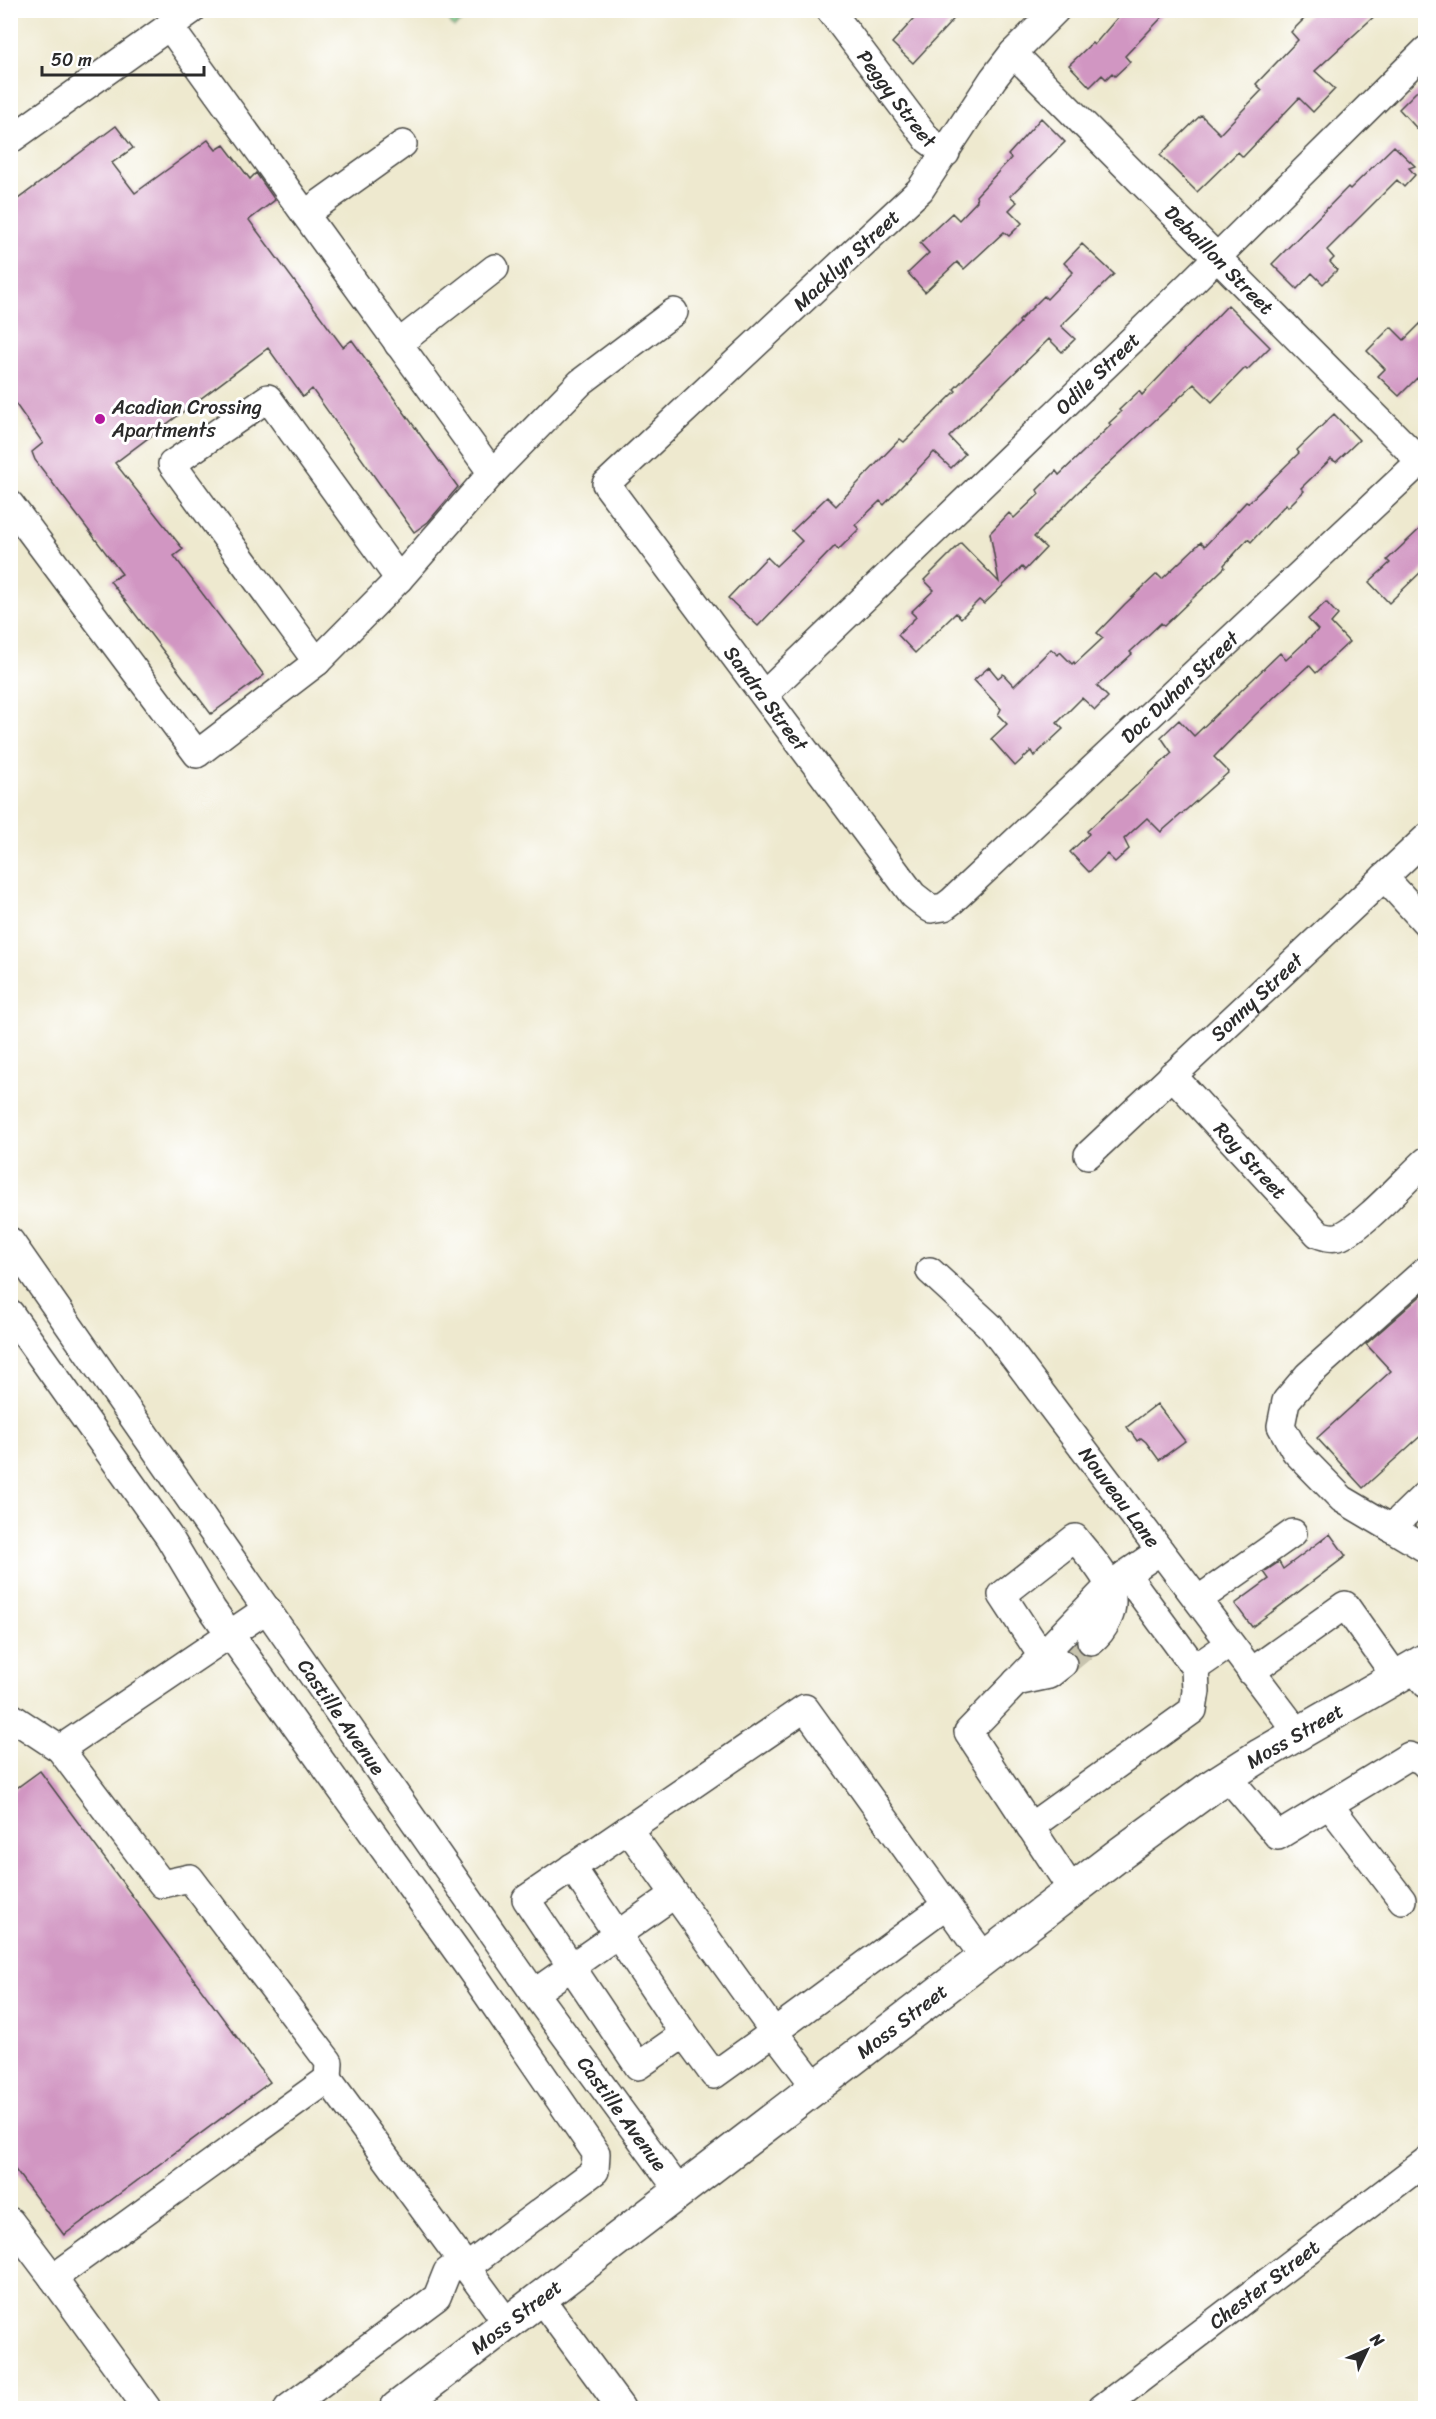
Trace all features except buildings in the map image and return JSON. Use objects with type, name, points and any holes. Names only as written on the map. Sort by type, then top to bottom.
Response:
[{"type":"main road","name":"Moss Street","points":[[397,2409],[1072,1890],[1228,1776],[1298,1733],[1415,1672]]},
{"type":"street","points":[[10,140],[192,10]]},
{"type":"street","name":"Peggy Street","points":[[830,10],[928,140],[946,153]]},
{"type":"street","name":"Macklyn Street","points":[[606,484],[920,190],[993,79],[1013,53],[1056,10]]},
{"type":"street","points":[[169,26],[492,473]]},
{"type":"street","name":"Odile Street","points":[[765,694],[1425,50]]},
{"type":"street","name":"Debaillon Street","points":[[1013,53],[1424,462]]},
{"type":"street","points":[[305,214],[403,144]]},
{"type":"street","points":[[398,344],[495,268]]},
{"type":"street","points":[[10,504],[197,754],[317,662],[399,579],[492,473],[581,382],[674,312]]},
{"type":"street","points":[[317,662],[172,464],[268,398],[399,579]]},
{"type":"street","name":"Doc Duhon Street","points":[[931,909],[944,907],[952,902],[1424,462]]},
{"type":"street","name":"Sandra Street","points":[[606,484],[913,895],[931,909]]},
{"type":"street","name":"Sonny Street","points":[[1088,1155],[1425,838]]},
{"type":"street","points":[[1384,877],[1425,923]]},
{"type":"street","name":"Roy Street","points":[[1172,1075],[1318,1234],[1331,1238],[1340,1236],[1355,1227],[1425,1161]]},
{"type":"street","name":"Castille Avenue","points":[[10,1241],[534,1993],[679,2191]]},
{"type":"street","points":[[1425,1270],[1308,1375],[1286,1401],[1281,1426],[1294,1451],[1342,1499],[1425,1549]]},
{"type":"street","name":"Nouveau Lane","points":[[930,1271],[992,1328],[1298,1733]]},
{"type":"street","points":[[10,1313],[169,1536],[230,1635],[472,1972],[596,2153],[595,2171],[464,2264],[447,2272],[437,2297],[288,2409]]},
{"type":"street","points":[[1391,1528],[1425,1494]]},
{"type":"street","points":[[1198,1600],[1293,1533]]},
{"type":"street","points":[[1030,1827],[1193,1710],[1196,1691],[1195,1668],[1118,1580],[1075,1538],[1002,1595],[1053,1660]]},
{"type":"street","points":[[1072,1890],[968,1732],[1016,1682],[1053,1660],[1118,1580],[1160,1551]]},
{"type":"street","points":[[1091,1641],[1105,1625],[1114,1607],[1118,1580]]},
{"type":"street","points":[[1251,1672],[1345,1605],[1415,1672]]},
{"type":"street","points":[[60,1749],[267,1609]]},
{"type":"street","points":[[1195,1668],[1230,1644]]},
{"type":"street","points":[[684,2034],[638,2066],[526,1899],[805,1708],[984,1958]]},
{"type":"street","points":[[10,1716],[60,1749],[162,1884],[190,1878],[329,2062],[328,2079],[508,2324]]},
{"type":"street","points":[[1228,1776],[1278,1836],[1409,1756],[1421,1760],[1425,1765]]},
{"type":"street","points":[[1330,1806],[1402,1900]]},
{"type":"street","points":[[628,1829],[815,2086]]},
{"type":"street","points":[[572,1868],[714,2075],[946,1905]]},
{"type":"street","points":[[534,1993],[675,1894]]},
{"type":"street","points":[[53,2278],[328,2079]]},
{"type":"street","name":"Chester Street","points":[[1102,2409],[1425,2161]]},
{"type":"street","points":[[10,2221],[147,2409]]},
{"type":"street","points":[[541,2299],[621,2409]]},
{"type":"green space","points":[[442,11],[476,11],[454,27]]},
{"type":"tunnel","points":[[1063,1664],[1091,1641]]},
{"type":"place","name":"Acadian Crossing Apartments","points":[[100,419]]}]
